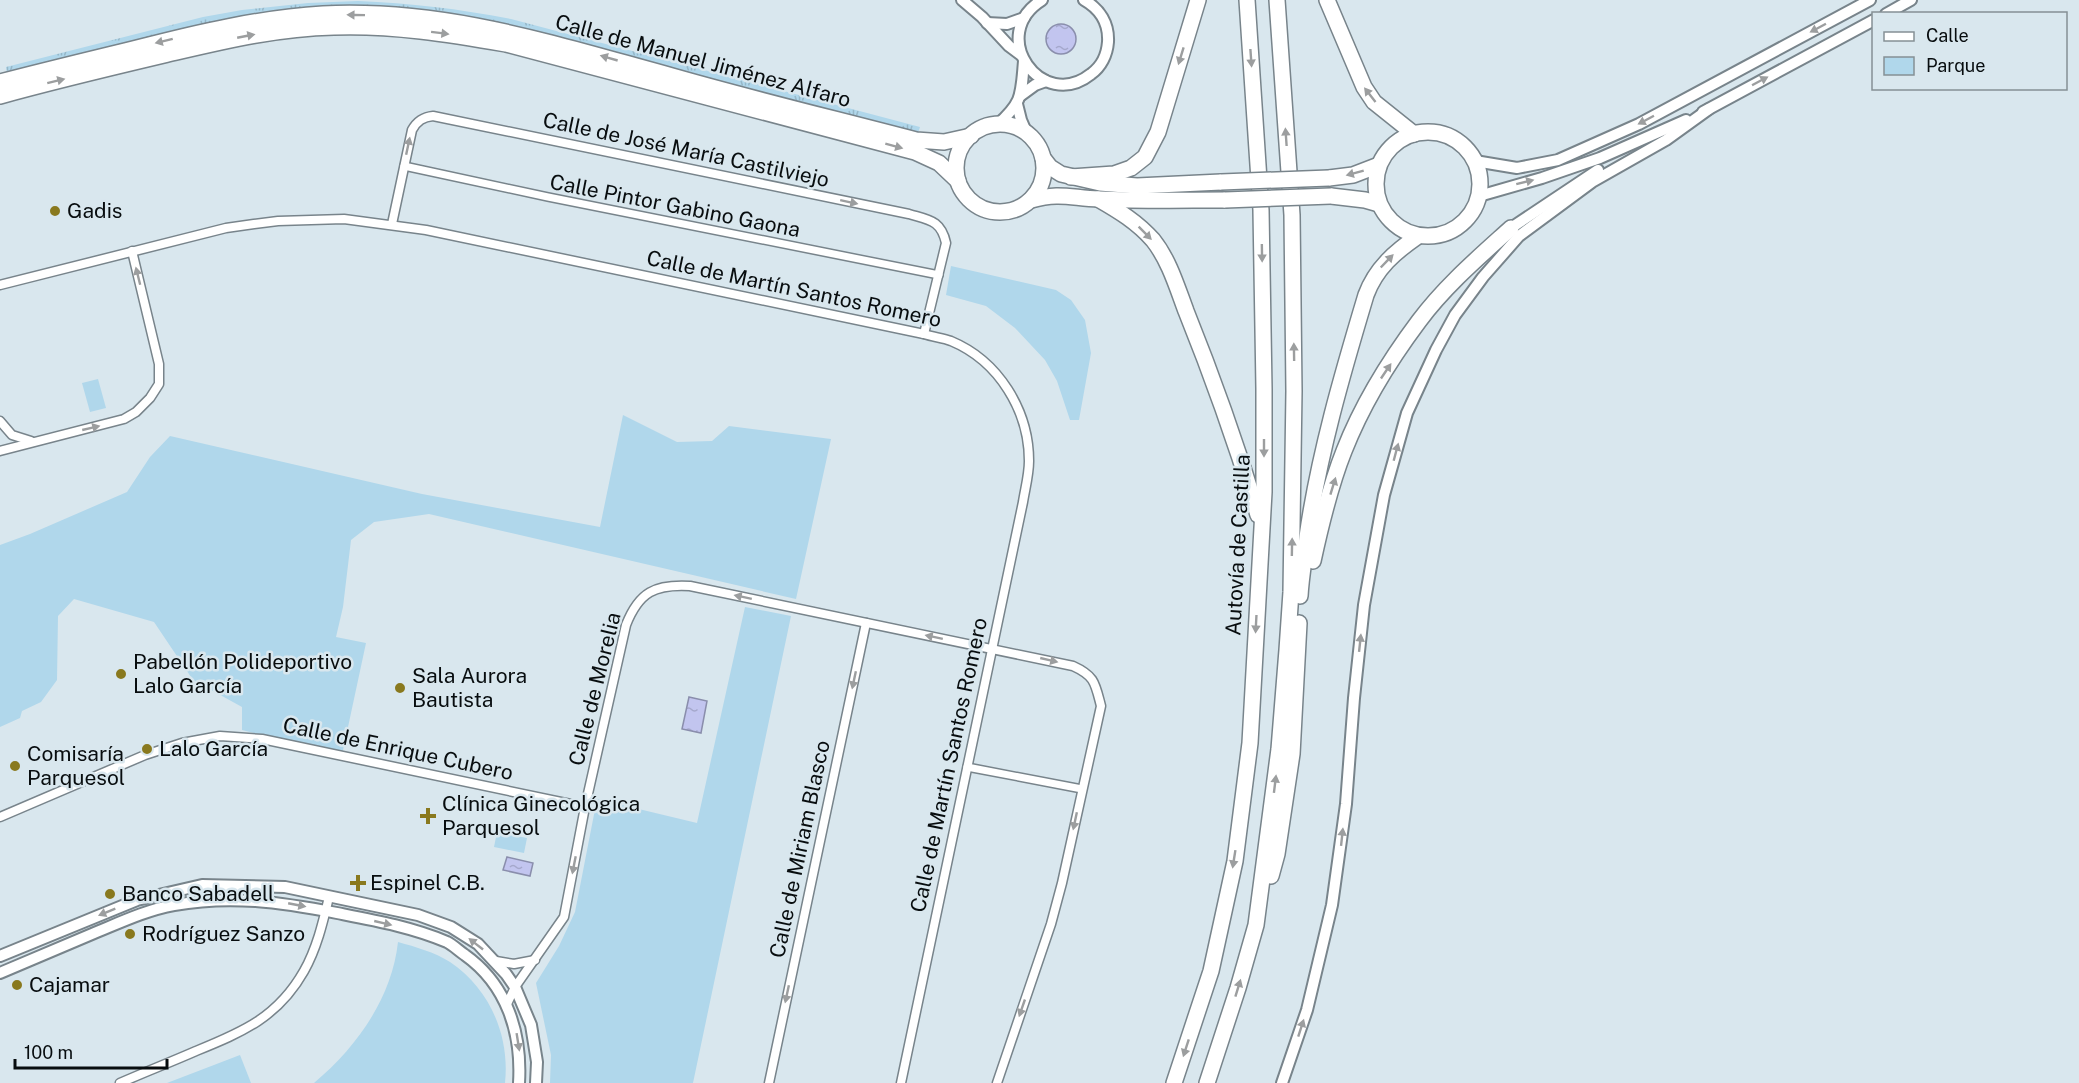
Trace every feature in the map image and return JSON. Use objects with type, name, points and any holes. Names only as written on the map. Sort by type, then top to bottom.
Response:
[{"type":"highway","points":[[1071,177],[1114,174],[1131,168],[1145,157],[1158,132],[1198,0]]},
{"type":"highway","name":"Autovía de Castilla","points":[[1174,1083],[1211,970],[1235,861],[1250,743],[1264,492],[1264,389],[1261,210],[1247,0]]},
{"type":"highway","points":[[1256,925],[1280,749],[1292,549],[1294,391],[1292,215],[1277,0]]},
{"type":"highway","points":[[1327,0],[1364,87],[1382,108],[1414,134]]},
{"type":"highway","name":"Calle de Manuel Jiménez Alfaro","points":[[0,82],[222,26],[265,19],[325,14],[386,15],[441,20],[529,36],[665,75],[916,140],[944,142],[971,136]]},
{"type":"highway","name":"Calle de Manuel Jiménez Alfaro","points":[[0,96],[84,74],[268,32],[333,27],[391,27],[451,34],[506,44],[915,152],[939,163],[958,181]]},
{"type":"highway","points":[[1379,165],[1353,175],[1329,178],[1137,186],[1100,183],[1056,172],[1043,158],[1035,141],[1028,134],[1008,125],[997,125],[983,128],[971,136],[963,145],[956,168],[963,192],[972,202],[989,210],[1008,211],[1031,200],[1060,194],[1098,199],[1224,200],[1331,196],[1379,204]]},
{"type":"highway","points":[[1428,132],[1442,134],[1467,149],[1475,161],[1480,184],[1479,196],[1473,211],[1449,232],[1434,236],[1418,236],[1402,230],[1388,219],[1379,204],[1376,178],[1379,165],[1387,152],[1399,141],[1414,134],[1428,132]]},
{"type":"highway","points":[[1031,200],[1042,180],[1043,158]]},
{"type":"highway","points":[[1098,199],[1124,213],[1154,242],[1166,260],[1210,370],[1261,523]]},
{"type":"highway","points":[[1298,645],[1309,577],[1324,515],[1345,449],[1375,387],[1419,320],[1457,278],[1511,228]]},
{"type":"highway","points":[[1207,1083],[1238,988],[1277,854],[1292,754],[1300,586],[1319,466],[1332,409],[1372,280],[1386,261],[1418,236]]},
{"type":"street","points":[[962,0],[987,22],[1022,58],[1033,73],[1046,81],[1063,84],[1081,81],[1096,71],[1105,56],[1108,38],[1104,21],[1094,6],[1084,0]]},
{"type":"street","points":[[1028,134],[1019,115],[1022,58],[1019,32],[1029,10],[1042,0]]},
{"type":"street","points":[[1475,161],[1517,168],[1558,160],[1639,124],[1870,0]]},
{"type":"street","points":[[1890,12],[1911,0]]},
{"type":"street","points":[[987,22],[1007,24],[1024,18]]},
{"type":"street","points":[[1479,196],[1581,165],[1669,128],[1709,109],[1872,21]]},
{"type":"street","points":[[997,125],[1018,100],[1035,85],[1046,81]]},
{"type":"street","points":[[1282,1083],[1306,1010],[1332,905],[1346,804],[1364,605],[1384,495],[1407,413],[1455,315],[1519,236],[1592,182],[1666,140],[1709,109]]},
{"type":"street","name":"Calle de José María Castilviejo","points":[[392,224],[412,130],[416,123],[425,117],[434,116],[931,220],[944,232],[946,243],[924,334]]},
{"type":"street","points":[[1511,228],[1584,178],[1669,128]]},
{"type":"street","name":"Calle Pintor Gabino Gaona","points":[[404,166],[939,275]]},
{"type":"street","name":"Calle de Martín Santos Romero","points":[[0,285],[226,228],[278,220],[344,219],[392,224],[924,334],[951,341],[978,357],[994,371],[1023,418],[1029,464],[901,1083]]},
{"type":"street","points":[[0,452],[124,419],[136,412],[150,398],[159,384],[159,364],[132,251]]},
{"type":"street","points":[[0,421],[12,435],[34,442]]},
{"type":"street","name":"Calle de Morelia","points":[[507,1004],[515,987],[564,917],[585,807],[626,625],[639,600],[648,592],[671,585],[690,586],[1073,666],[1087,673],[1095,684],[1101,706],[1062,883],[1051,924],[997,1083]]},
{"type":"street","name":"Calle de Miriam Blasco","points":[[769,1083],[866,622]]},
{"type":"street","name":"Calle de Enrique Cubero","points":[[0,817],[145,755],[182,743],[220,736],[262,739],[585,807]]},
{"type":"street","points":[[967,767],[1082,789]]},
{"type":"street","points":[[0,957],[137,900],[202,885],[285,887],[418,915],[450,927],[478,944],[496,961],[515,987],[531,1025],[537,1062],[536,1083]]},
{"type":"street","points":[[120,1083],[236,1035],[265,1018],[282,1003],[306,968],[318,938],[329,897]]},
{"type":"street","points":[[0,973],[140,915],[172,905],[209,900],[256,900],[283,903],[415,930],[448,943],[476,962],[491,979],[507,1004],[513,1020],[519,1049],[519,1083]]},
{"type":"street","points":[[496,961],[514,964],[535,960]]},
{"type":"green space","points":[[358,1],[435,7],[511,19],[920,127],[918,133],[572,42],[444,14],[7,74],[6,67],[203,17],[308,3]]},
{"type":"green space","points":[[951,266],[1056,290],[1071,300],[1085,320],[1091,353],[1079,420],[1070,420],[1057,381],[1045,360],[1015,328],[986,306],[946,295]]},
{"type":"green space","points":[[98,379],[106,408],[90,412],[82,383]]},
{"type":"green space","points":[[623,415],[677,442],[712,441],[729,426],[831,439],[796,599],[429,514],[374,522],[351,540],[343,607],[336,637],[366,643],[342,755],[242,730],[242,707],[193,680],[154,622],[74,599],[58,616],[57,680],[41,702],[22,711],[20,718],[0,727],[0,545],[127,492],[150,457],[170,436],[422,494],[600,527]]},
{"type":"green space","points":[[745,607],[791,616],[693,1083],[550,1083],[551,1055],[536,983],[559,946],[575,912],[597,799],[697,823]]},
{"type":"green space","points":[[497,832],[527,838],[524,853],[494,847]]},
{"type":"green space","points":[[398,942],[444,958],[464,973],[476,986],[494,1015],[500,1031],[506,1065],[505,1083],[314,1083],[345,1053],[370,1019],[389,982]]},
{"type":"green space","points":[[240,1055],[251,1083],[167,1083]]},
{"type":"water","points":[[1061,24],[1067,25],[1075,33],[1075,45],[1067,53],[1061,54],[1055,53],[1047,45],[1046,39],[1047,33],[1055,25]]},
{"type":"water","points":[[689,697],[707,701],[701,733],[682,729]]},
{"type":"water","points":[[507,857],[533,863],[530,876],[503,870]]},
{"type":"place","name":"Gadis","points":[[55,211]]},
{"type":"place","name":"Pabellón Polideportivo Lalo García","points":[[121,674]]},
{"type":"place","name":"Sala Aurora Bautista","points":[[400,688]]},
{"type":"place","name":"Lalo García","points":[[147,749]]},
{"type":"place","name":"Comisaría Parquesol","points":[[15,766]]},
{"type":"place","name":"Clínica Ginecológica Parquesol","points":[[428,816]]},
{"type":"place","name":"Espinel C.B.","points":[[358,883]]},
{"type":"place","name":"Banco Sabadell","points":[[110,894]]},
{"type":"place","name":"Rodríguez Sanzo","points":[[130,934]]},
{"type":"place","name":"Cajamar","points":[[17,985]]}]
